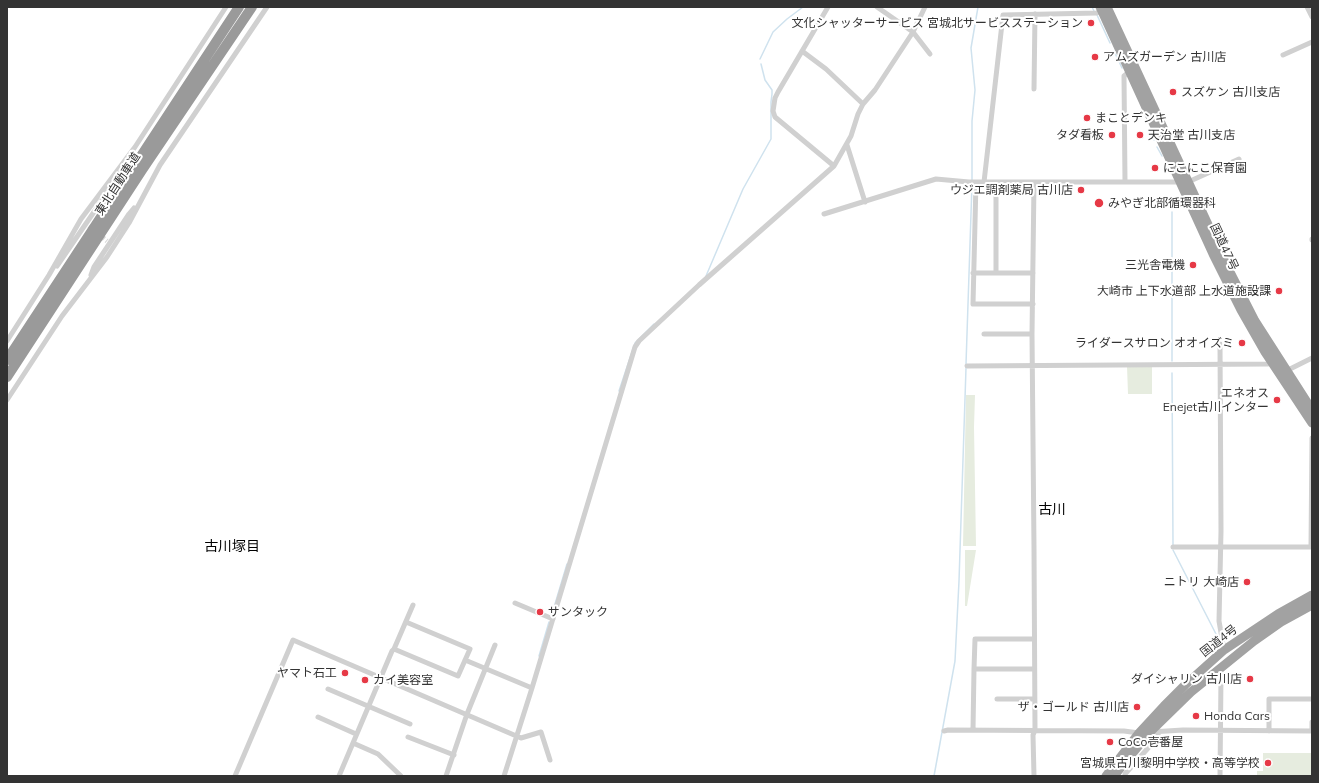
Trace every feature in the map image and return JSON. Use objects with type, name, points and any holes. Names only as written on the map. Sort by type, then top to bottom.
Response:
[{"type":"highway","name":"東北自動車道","points":[[7,360],[239,7]]},
{"type":"highway","name":"東北自動車道","points":[[7,377],[146,164],[252,7]]},
{"type":"highway","name":"国道47号","points":[[1103,8],[1130,71],[1255,322],[1312,410]]},
{"type":"highway","name":"国道47号","points":[[1103,8],[1185,182],[1213,254],[1241,310],[1312,423]]},
{"type":"highway","name":"国道4号","points":[[1106,776],[1139,733],[1185,685],[1224,650],[1278,614],[1312,594]]},
{"type":"highway","name":"国道4号","points":[[1114,776],[1191,692],[1254,641],[1281,622],[1312,605]]},
{"type":"street","points":[[7,341],[49,275],[82,219],[135,147],[226,7]]},
{"type":"street","points":[[7,400],[54,328],[107,257],[129,222],[171,148],[267,7]]},
{"type":"street","points":[[828,7],[775,98],[773,111],[775,117],[834,166]]},
{"type":"street","points":[[877,7],[913,32],[930,54]]},
{"type":"street","points":[[504,776],[633,353],[639,341],[705,280],[834,166],[847,145],[863,104],[875,90],[913,32],[925,7]]},
{"type":"street","points":[[1307,7],[1312,17]]},
{"type":"street","points":[[984,182],[1003,15],[1097,13],[1103,8]]},
{"type":"street","points":[[1034,14],[1034,89]]},
{"type":"street","points":[[1283,55],[1312,42]]},
{"type":"street","points":[[802,51],[826,69],[863,104]]},
{"type":"street","points":[[1125,182],[1124,76],[1130,71]]},
{"type":"street","points":[[847,145],[865,202]]},
{"type":"street","points":[[824,214],[936,179],[973,182],[1034,183],[1185,182],[1239,159]]},
{"type":"street","points":[[49,275],[53,273],[88,225],[111,186],[116,172]]},
{"type":"street","points":[[973,182],[972,304],[1033,304]]},
{"type":"street","points":[[996,182],[996,273]]},
{"type":"street","points":[[1034,183],[1032,334],[1035,730],[1033,735],[1034,776]]},
{"type":"street","points":[[90,279],[94,267],[108,242],[139,203]]},
{"type":"street","points":[[973,273],[1033,273]]},
{"type":"street","points":[[984,334],[1032,334]]},
{"type":"street","points":[[1220,344],[1219,621],[1224,650]]},
{"type":"street","points":[[1286,371],[1312,358]]},
{"type":"street","points":[[967,366],[1268,364],[1271,360]]},
{"type":"street","points":[[1173,547],[1312,547],[1312,438]]},
{"type":"street","points":[[516,603],[553,619]]},
{"type":"street","points":[[339,776],[380,678],[413,605]]},
{"type":"street","points":[[394,649],[458,676],[470,649],[406,622]]},
{"type":"street","points":[[973,730],[975,639],[1034,639]]},
{"type":"street","points":[[235,776],[293,640],[521,738],[541,732],[550,760]]},
{"type":"street","points":[[446,776],[467,714],[495,645]]},
{"type":"street","points":[[465,660],[532,688]]},
{"type":"street","points":[[974,669],[1034,668]]},
{"type":"street","points":[[1218,669],[1221,676],[1220,776]]},
{"type":"street","points":[[328,689],[410,724]]},
{"type":"street","points":[[997,699],[1034,699]]},
{"type":"street","points":[[1269,731],[1269,699],[1312,699]]},
{"type":"street","points":[[318,717],[356,734]]},
{"type":"street","points":[[1125,776],[1125,774],[1157,738],[1154,732],[1183,730],[1312,731],[1312,722]]},
{"type":"street","points":[[944,732],[948,730],[1035,730],[1124,731],[1139,733]]},
{"type":"street","points":[[408,736],[454,755]]},
{"type":"street","points":[[353,743],[378,754],[401,776]]},
{"type":"shaded area","points":[[1127,366],[1152,366],[1152,394],[1128,394]]},
{"type":"shaded area","points":[[966,395],[975,395],[974,427],[976,546],[963,546]]},
{"type":"shaded area","points":[[965,550],[976,550],[967,606],[965,606]]},
{"type":"shaded area","points":[[1263,753],[1312,753],[1312,776],[1257,776],[1257,771],[1263,771]]},
{"type":"waterway","points":[[760,59],[773,32],[803,7]]},
{"type":"waterway","points":[[972,180],[972,121],[975,90],[971,48],[978,7]]},
{"type":"waterway","points":[[1092,7],[1094,11]]},
{"type":"waterway","points":[[1097,15],[1110,43]]},
{"type":"waterway","points":[[1114,51],[1122,68]]},
{"type":"waterway","points":[[706,276],[743,189],[771,139],[772,90],[765,80],[761,64]]},
{"type":"waterway","points":[[1150,130],[1154,140]]},
{"type":"waterway","points":[[1157,147],[1162,156]]},
{"type":"waterway","points":[[1165,163],[1167,169]]},
{"type":"waterway","points":[[966,364],[972,184]]},
{"type":"waterway","points":[[1172,212],[1172,361]]},
{"type":"waterway","points":[[619,391],[635,343],[654,324]]},
{"type":"waterway","points":[[934,776],[955,661],[966,368]]},
{"type":"waterway","points":[[1172,373],[1173,545]]},
{"type":"waterway","points":[[1173,550],[1217,636],[1218,644]]},
{"type":"waterway","points":[[552,614],[567,564]]},
{"type":"waterway","points":[[539,656],[549,622]]},
{"type":"tunnel","points":[[89,226],[107,241]]},
{"type":"place","name":"文化シャッターサービス 宮城北サービスステーション","points":[[1091,23]]},
{"type":"place","name":"アムズガーデン 古川店","points":[[1095,57]]},
{"type":"place","name":"スズケン 古川支店","points":[[1173,92]]},
{"type":"place","name":"まことデンキ","points":[[1087,118]]},
{"type":"place","name":"タダ看板","points":[[1112,135]]},
{"type":"place","name":"天治堂 古川支店","points":[[1140,135]]},
{"type":"place","name":"にこにこ保育園","points":[[1155,168]]},
{"type":"place","name":"ウジエ調剤薬局 古川店","points":[[1081,190]]},
{"type":"place","name":"みやぎ北部循環器科","points":[[1099,203]]},
{"type":"place","name":"三光舎電機","points":[[1193,265]]},
{"type":"place","name":"大崎市 上下水道部 上水道施設課","points":[[1279,291]]},
{"type":"place","name":"ライダースサロン オオイズミ","points":[[1242,343]]},
{"type":"place","name":"エネオス Enejet古川インター","points":[[1277,400]]},
{"type":"place","name":"ニトリ 大崎店","points":[[1247,582]]},
{"type":"place","name":"サンタック","points":[[540,612]]},
{"type":"place","name":"ヤマト石工","points":[[345,673]]},
{"type":"place","name":"ダイシャリン 古川店","points":[[1250,679]]},
{"type":"place","name":"カイ美容室","points":[[365,680]]},
{"type":"place","name":"ザ・ゴールド 古川店","points":[[1137,707]]},
{"type":"place","name":"Honda Cars","points":[[1196,716]]},
{"type":"place","name":"CoCo壱番屋","points":[[1110,742]]},
{"type":"place","name":"宮城県古川黎明中学校・高等学校","points":[[1268,763]]},
{"type":"district","name":"古川","points":[[1052,510]]},
{"type":"district","name":"古川塚目","points":[[232,547]]}]
